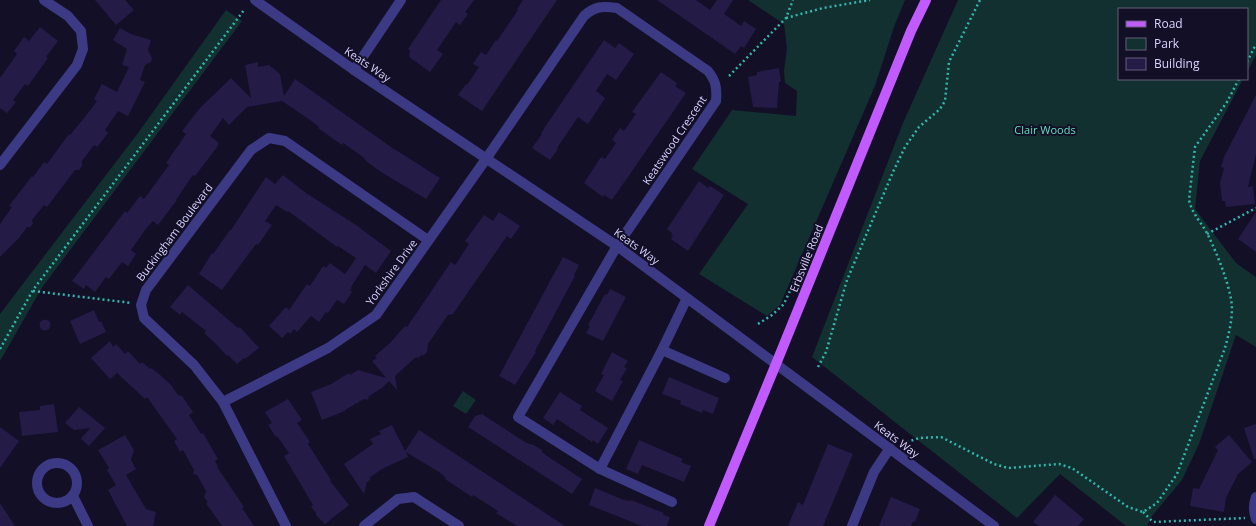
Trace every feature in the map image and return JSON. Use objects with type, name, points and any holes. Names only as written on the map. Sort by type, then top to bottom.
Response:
[{"type":"main road","name":"Erbsville Road","points":[[708,526],[776,364],[911,31],[926,0]]},
{"type":"street","points":[[0,165],[77,65],[83,49],[81,31],[68,16],[44,0]]},
{"type":"street","name":"Keats Way","points":[[255,0],[354,70],[617,246],[994,526]]},
{"type":"street","points":[[354,70],[401,0]]},
{"type":"street","name":"Keatswood Crescent","points":[[486,159],[584,16],[591,9],[604,7],[617,8],[708,71],[714,79],[717,90],[716,101],[617,246],[518,417],[600,469]]},
{"type":"street","name":"Buckingham Boulevard","points":[[140,305],[146,290],[251,150],[269,138],[285,141],[428,240]]},
{"type":"street","name":"Yorkshire Drive","points":[[223,402],[328,348],[376,315],[486,159]]},
{"type":"street","points":[[672,502],[600,469],[662,350],[687,298]]},
{"type":"street","points":[[140,305],[144,318],[194,365],[223,402],[286,526]]},
{"type":"street","points":[[662,350],[725,378]]},
{"type":"street","points":[[852,526],[874,472],[890,448]]},
{"type":"street","points":[[73,496],[67,501],[61,503],[54,503],[43,498],[37,486],[37,479],[41,471],[50,464],[55,463],[62,463],[69,466],[74,471],[77,484],[73,496],[88,526]]},
{"type":"street","points":[[364,526],[398,499],[414,497],[459,526]]},
{"type":"street","points":[[1256,497],[1253,510],[1256,518]]},
{"type":"path","points":[[729,76],[786,18],[793,0]]},
{"type":"path","points":[[786,18],[823,8],[870,0]]},
{"type":"path","points":[[818,367],[826,352],[848,280],[893,172],[905,147],[919,127],[940,109],[945,101],[948,62],[980,0]]},
{"type":"path","points":[[0,349],[33,290],[244,10]]},
{"type":"path","points":[[1248,60],[1256,44]]},
{"type":"path","points":[[1142,512],[1157,503],[1177,474],[1225,348],[1230,328],[1231,300],[1220,264],[1207,234],[1191,209],[1189,200],[1194,146],[1227,102],[1238,80]]},
{"type":"path","points":[[1207,234],[1256,208]]},
{"type":"path","points":[[33,290],[140,305]]},
{"type":"path","points":[[890,448],[919,438],[941,437],[994,464],[1008,468],[1059,464],[1072,468],[1128,507],[1142,512],[1153,522],[1256,518]]},
{"type":"green space","points":[[748,0],[905,0],[894,27],[875,86],[780,305],[767,316],[699,274],[748,204],[692,169],[732,110],[796,116],[797,91],[785,83],[784,71],[787,48],[784,24]]},
{"type":"green space","name":"Clair Woods","points":[[958,0],[1256,0],[1256,55],[1248,70],[1248,8],[1118,8],[1118,80],[1242,80],[1200,161],[1195,209],[1236,263],[1256,277],[1256,347],[1236,335],[1199,444],[1182,480],[1152,516],[1147,526],[1126,526],[1060,474],[1017,518],[812,357],[903,123]]},
{"type":"green space","points":[[226,10],[242,21],[43,286],[0,361],[0,314],[138,133]]},
{"type":"green space","points":[[463,391],[476,400],[466,414],[453,406]]},
{"type":"building","points":[[95,0],[125,0],[134,10],[116,25]]},
{"type":"building","points":[[441,0],[474,0],[465,12],[468,14],[460,25],[456,22],[437,50],[443,54],[430,72],[409,57],[410,50],[408,49]]},
{"type":"building","points":[[523,0],[557,0],[482,111],[458,95],[479,67],[473,64],[481,52],[486,55],[518,10],[517,9]]},
{"type":"building","points":[[657,0],[696,0],[710,10],[717,0],[733,0],[724,14],[741,26],[744,21],[756,29],[744,48],[741,46],[735,54]]},
{"type":"building","points":[[40,27],[58,41],[28,86],[25,84],[13,100],[16,102],[7,113],[0,108],[0,78],[17,54],[14,51],[24,37],[29,41]]},
{"type":"building","points":[[120,28],[131,34],[151,40],[148,50],[152,58],[151,62],[145,65],[140,80],[145,82],[128,116],[118,111],[105,130],[108,133],[97,147],[94,145],[82,161],[82,166],[79,170],[75,170],[47,207],[44,205],[32,220],[33,224],[30,227],[27,227],[19,238],[0,257],[0,224],[12,207],[9,206],[32,176],[33,177],[44,162],[47,164],[69,134],[70,135],[85,117],[97,101],[94,99],[102,84],[117,92],[129,67],[122,65],[127,49],[113,40]]},
{"type":"building","points":[[604,40],[615,48],[619,43],[634,54],[616,80],[607,74],[596,91],[605,98],[596,112],[588,124],[578,117],[550,160],[532,148]]},
{"type":"building","points":[[258,62],[258,67],[269,65],[280,74],[284,96],[295,79],[391,147],[440,178],[426,199],[381,172],[363,157],[343,143],[342,145],[318,128],[319,127],[310,120],[282,101],[247,107],[229,125],[223,118],[210,136],[218,142],[218,146],[195,176],[193,175],[177,200],[158,225],[153,221],[145,230],[131,250],[136,254],[128,266],[122,262],[109,279],[106,277],[95,292],[86,285],[84,289],[72,281],[125,211],[127,213],[140,196],[144,199],[169,165],[166,163],[186,134],[182,131],[200,108],[231,78],[251,98],[245,65]]},
{"type":"building","points":[[779,68],[781,82],[779,82],[777,108],[753,107],[748,77],[757,75],[757,72]]},
{"type":"building","points":[[661,72],[677,83],[675,86],[686,93],[612,200],[604,195],[603,197],[584,183],[601,157],[605,159],[616,143],[612,140],[620,128],[624,131],[636,114],[632,112]]},
{"type":"building","points":[[1256,95],[1256,154],[1248,187],[1253,186],[1255,204],[1226,207],[1225,201],[1222,201],[1220,183],[1224,168],[1221,167],[1224,157]]},
{"type":"building","points":[[283,175],[306,193],[356,225],[391,251],[376,273],[365,265],[351,287],[352,288],[350,290],[352,292],[344,304],[337,300],[328,313],[326,312],[319,322],[311,316],[297,332],[294,329],[290,334],[288,332],[282,338],[269,326],[286,307],[289,310],[307,284],[310,286],[323,266],[326,268],[330,263],[345,274],[356,258],[338,246],[337,247],[288,211],[287,212],[276,205],[265,221],[272,225],[222,290],[199,274],[212,253],[213,254],[231,230],[266,177],[275,184]]},
{"type":"building","points":[[699,181],[708,188],[710,186],[724,195],[688,251],[671,239],[673,236],[671,235],[672,233],[667,229]]},
{"type":"building","points":[[499,212],[520,226],[511,239],[507,236],[453,314],[448,315],[428,344],[427,352],[418,358],[416,357],[395,376],[397,390],[389,381],[382,388],[369,396],[368,400],[364,399],[345,411],[322,420],[311,392],[331,384],[349,373],[350,375],[358,370],[386,378],[372,361],[377,358],[375,356],[391,342],[405,326],[407,327],[451,262],[455,265],[469,244],[465,241],[484,215],[493,221]]},
{"type":"building","points":[[1256,212],[1256,252],[1238,239]]},
{"type":"building","points":[[563,257],[579,265],[574,275],[575,276],[535,351],[536,352],[515,385],[499,376]]},
{"type":"building","points":[[188,285],[238,328],[240,327],[259,348],[237,364],[204,333],[206,331],[182,312],[180,315],[170,307]]},
{"type":"building","points":[[610,289],[626,297],[603,341],[586,333],[590,326],[588,325],[605,294],[607,295]]},
{"type":"building","points":[[94,310],[99,322],[101,321],[106,332],[80,344],[70,321]]},
{"type":"building","points":[[45,319],[49,321],[51,325],[49,329],[45,331],[41,329],[39,325],[41,321]]},
{"type":"building","points":[[110,341],[113,347],[116,344],[125,354],[128,351],[140,364],[142,362],[159,374],[171,385],[178,395],[182,396],[193,412],[189,415],[201,434],[203,433],[218,459],[215,461],[217,467],[244,507],[242,508],[254,526],[222,526],[206,503],[208,502],[204,497],[206,491],[197,475],[193,474],[194,470],[183,450],[180,452],[174,441],[177,439],[147,397],[145,399],[117,373],[110,379],[91,358]]},
{"type":"building","points":[[612,352],[628,361],[624,367],[627,368],[620,380],[623,381],[612,401],[595,391],[604,375],[601,374]]},
{"type":"building","points":[[669,377],[719,398],[713,414],[703,410],[702,413],[680,404],[681,401],[662,394]]},
{"type":"building","points":[[560,392],[582,406],[580,410],[608,428],[598,444],[593,440],[592,442],[557,419],[553,425],[543,418]]},
{"type":"building","points":[[288,399],[302,420],[297,423],[310,442],[308,444],[331,480],[330,481],[349,505],[325,524],[316,515],[311,507],[313,505],[284,456],[289,453],[268,425],[272,423],[265,412]]},
{"type":"building","points":[[54,404],[58,432],[22,436],[19,412],[40,410],[40,406]]},
{"type":"building","points":[[79,407],[105,428],[89,446],[81,439],[90,428],[74,430],[65,423]]},
{"type":"building","points":[[482,414],[525,442],[542,450],[542,452],[547,456],[582,479],[572,494],[468,427],[475,416]]},
{"type":"building","points":[[1256,424],[1256,459],[1254,459],[1244,428]]},
{"type":"building","points":[[392,425],[405,451],[419,430],[565,526],[517,526],[496,513],[498,511],[473,495],[472,497],[445,479],[446,478],[439,472],[406,452],[408,457],[382,469],[369,478],[371,479],[367,482],[364,494],[344,464],[373,444],[370,439],[381,434],[379,431]]},
{"type":"building","points":[[0,427],[19,441],[0,468]]},
{"type":"building","points":[[125,435],[134,450],[131,460],[136,469],[126,475],[146,509],[156,512],[153,526],[127,526],[108,490],[116,485],[107,470],[109,468],[98,450]]},
{"type":"building","points":[[1229,435],[1252,462],[1238,474],[1226,498],[1224,512],[1190,506],[1193,488],[1199,489],[1218,450],[1215,447]]},
{"type":"building","points":[[639,440],[683,459],[681,462],[691,466],[684,482],[642,465],[638,474],[626,469]]},
{"type":"building","points":[[828,444],[853,454],[823,526],[788,526],[798,502],[803,505]]},
{"type":"building","points":[[595,488],[624,500],[631,500],[664,513],[663,515],[670,517],[667,526],[642,526],[589,505]]},
{"type":"building","points":[[1055,495],[1084,519],[1078,526],[1039,526],[1033,522]]},
{"type":"building","points":[[891,497],[920,509],[915,522],[913,521],[911,526],[879,526]]},
{"type":"building","points":[[0,503],[15,526],[0,526]]}]
